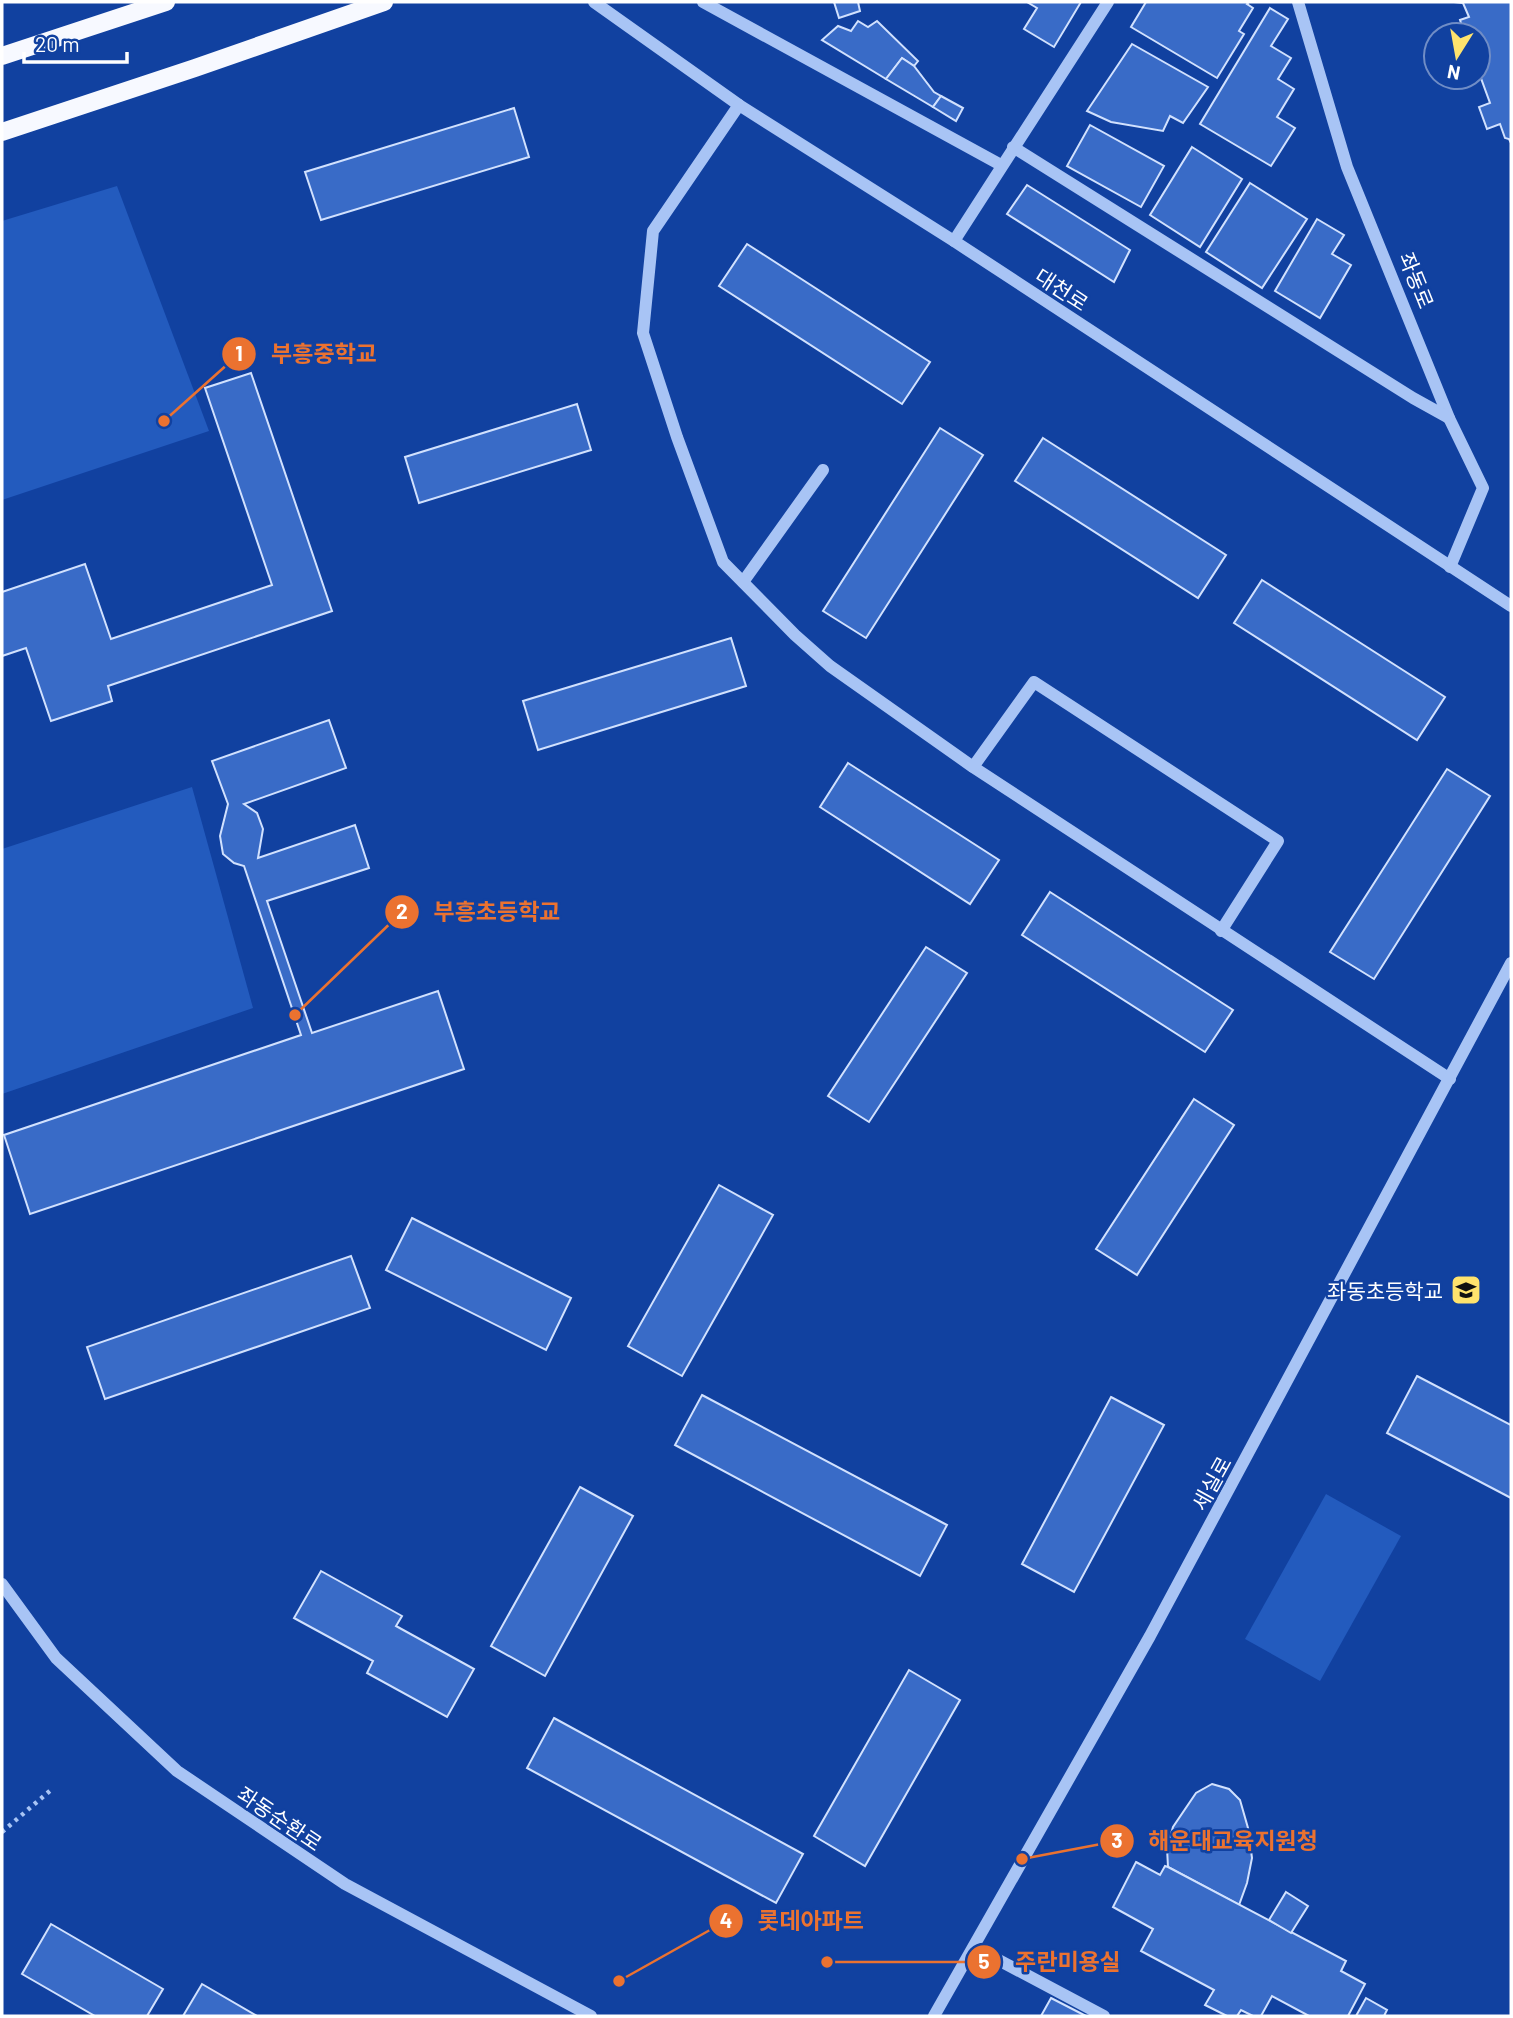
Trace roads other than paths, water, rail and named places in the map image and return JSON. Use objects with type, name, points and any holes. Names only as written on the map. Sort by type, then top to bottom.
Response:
[{"type":"main road","points":[[2,56],[166,2]]},
{"type":"main road","points":[[2,132],[383,2]]},
{"type":"street","name":"대천로","points":[[594,2],[739,105],[954,241],[1511,606]]},
{"type":"street","points":[[703,2],[1001,165]]},
{"type":"street","points":[[954,241],[1108,2]]},
{"type":"street","name":"좌동로","points":[[1298,2],[1347,167],[1449,418],[1483,488],[1450,567]]},
{"type":"street","points":[[739,105],[653,231],[643,333],[677,437],[723,562],[795,635],[830,666],[973,767],[1450,1079]]},
{"type":"street","points":[[1013,147],[1449,418]]},
{"type":"street","points":[[743,582],[823,470]]},
{"type":"street","points":[[973,767],[1034,682],[1278,841],[1221,931]]},
{"type":"street","name":"세실로","points":[[934,2016],[1150,1636],[1511,963]]},
{"type":"street","name":"좌동순환로","points":[[2,1584],[56,1658],[177,1771],[345,1884],[591,2016]]},
{"type":"street","points":[[974,1947],[1104,2016]]},
{"type":"place","name":"부흥중학교","points":[[164,421]]},
{"type":"place","name":"부흥초등학교","points":[[295,1015]]},
{"type":"place","name":"좌동초등학교","points":[[1466,1290]]},
{"type":"place","name":"해운대교육지원청","points":[[1022,1859]]},
{"type":"place","name":"주란미용실","points":[[827,1962]]},
{"type":"place","name":"롯데아파트","points":[[619,1981]]}]
